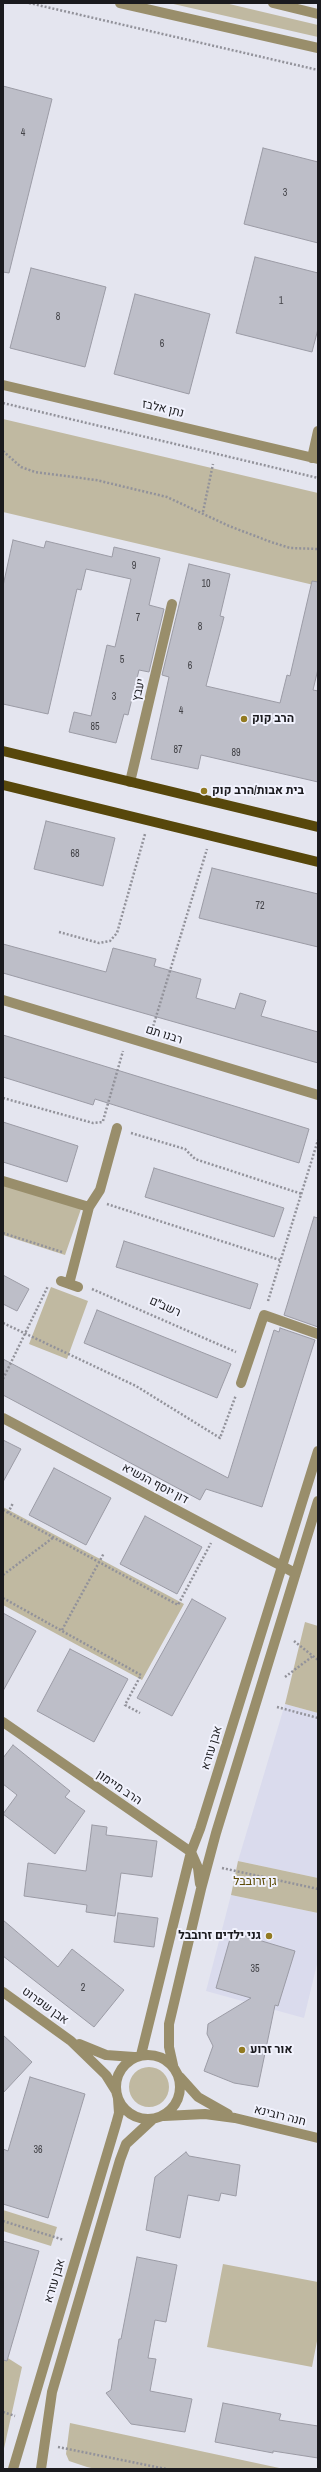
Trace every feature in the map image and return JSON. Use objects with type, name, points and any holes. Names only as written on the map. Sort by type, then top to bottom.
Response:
[{"type":"main road","points":[[3,751],[318,827]]},
{"type":"main road","points":[[3,785],[318,862]]},
{"type":"street","points":[[120,3],[318,48]]},
{"type":"street","points":[[273,3],[318,14]]},
{"type":"street","name":"נתן אלבז","points":[[3,385],[315,459]]},
{"type":"street","points":[[315,459],[318,431]]},
{"type":"street","name":"יעבץ","points":[[130,782],[172,604]]},
{"type":"street","name":"רבנו תם","points":[[3,1000],[318,1095]]},
{"type":"street","points":[[69,1284],[91,1203],[100,1190],[118,1128]]},
{"type":"street","points":[[3,1181],[91,1203]]},
{"type":"street","points":[[241,1383],[264,1315],[318,1334]]},
{"type":"street","name":"דון יוסף הנשיא","points":[[3,1418],[217,1531],[281,1567],[295,1573]]},
{"type":"street","name":"אבן עזרא","points":[[138,2056],[191,1852],[203,1821],[318,1451]]},
{"type":"street","points":[[41,2469],[43,2443],[52,2392],[120,2160],[126,2144],[157,2117],[176,2104],[181,2086],[179,2077],[173,2066],[169,2046],[168,2024],[207,1865],[318,1501]]},
{"type":"street","name":"הרב מיימון","points":[[3,1722],[191,1852]]},
{"type":"street","points":[[191,1852],[198,1868],[201,1888]]},
{"type":"street","name":"אבן שפרוט","points":[[3,1992],[71,2041],[106,2075],[117,2095]]},
{"type":"street","name":"אבן שפרוט","points":[[71,2041],[106,2055],[138,2056]]},
{"type":"street","points":[[157,2117],[142,2118],[132,2115],[124,2108],[117,2095],[118,2073],[124,2065],[138,2056],[158,2056],[173,2066]]},
{"type":"street","name":"חנה רובינא","points":[[179,2077],[198,2097],[236,2118]]},
{"type":"street","name":"אבן עזרא","points":[[13,2469],[116,2124],[117,2095]]},
{"type":"street","name":"חנה רובינא","points":[[157,2117],[188,2113],[236,2118],[318,2138]]},
{"type":"path","points":[[29,3],[318,70]]},
{"type":"path","points":[[3,403],[318,478]]},
{"type":"path","points":[[3,451],[22,467],[35,472],[120,484],[167,497],[203,512],[228,526],[284,546],[318,548]]},
{"type":"path","points":[[203,512],[213,464]]},
{"type":"path","points":[[59,932],[99,943],[110,941],[117,933],[148,820]]},
{"type":"path","points":[[148,1043],[211,836]]},
{"type":"path","points":[[103,1122],[127,1037]]},
{"type":"path","points":[[3,1098],[93,1122],[103,1122],[185,1149],[195,1159],[302,1194]]},
{"type":"path","points":[[264,1315],[318,1140]]},
{"type":"path","points":[[91,1203],[280,1260]]},
{"type":"path","points":[[3,1232],[76,1257]]},
{"type":"path","points":[[3,1379],[47,1287],[52,1282],[69,1284]]},
{"type":"path","name":"רשב\"ם","points":[[69,1284],[94,1290],[249,1358]]},
{"type":"path","points":[[3,1323],[25,1335],[136,1386],[220,1438],[241,1383]]},
{"type":"path","points":[[8,1513],[13,1503]]},
{"type":"path","points":[[3,1510],[178,1605],[217,1531]]},
{"type":"path","points":[[3,1575],[54,1538]]},
{"type":"path","points":[[62,1630],[104,1553]]},
{"type":"path","points":[[3,1598],[141,1675],[125,1705],[140,1713]]},
{"type":"path","points":[[294,1641],[318,1660]]},
{"type":"path","points":[[285,1678],[313,1656]]},
{"type":"path","points":[[277,1707],[318,1718]]},
{"type":"path","points":[[207,1865],[318,1889]]},
{"type":"path","points":[[3,2221],[64,2240]]},
{"type":"path","points":[[3,2412],[16,2416]]},
{"type":"path","points":[[43,2443],[166,2469]]},
{"type":"shaded area","points":[[285,1704],[318,1713],[318,1878],[238,1861]]},
{"type":"shaded area","name":"גני ילדים זרובבל","points":[[231,1895],[318,1913],[318,1960],[304,2018],[206,1991]]},
{"type":"green space","points":[[169,3],[225,3],[318,25],[318,37]]},
{"type":"green space","points":[[3,419],[318,493],[318,586],[3,512]]},
{"type":"green space","points":[[3,1185],[81,1209],[65,1255],[3,1235]]},
{"type":"green space","points":[[51,1287],[88,1301],[67,1359],[29,1344]]},
{"type":"green space","points":[[3,1507],[184,1604],[142,1680],[3,1605]]},
{"type":"green space","points":[[305,1622],[318,1626],[318,1713],[285,1704]]},
{"type":"green space","name":"גן זרובבל","points":[[238,1861],[318,1878],[318,1913],[231,1895]]},
{"type":"green space","points":[[145,2067],[153,2067],[160,2070],[166,2076],[169,2087],[166,2098],[160,2104],[153,2107],[145,2107],[138,2104],[132,2098],[129,2091],[129,2083],[132,2076],[138,2070]]},
{"type":"green space","points":[[3,2210],[57,2227],[51,2246],[3,2231]]},
{"type":"green space","points":[[223,2264],[318,2282],[318,2336],[312,2367],[207,2347]]},
{"type":"green space","points":[[3,2355],[22,2367],[3,2453]]},
{"type":"green space","points":[[70,2423],[284,2469],[96,2469],[69,2461],[66,2454]]},
{"type":"building","points":[[3,86],[52,99],[9,273],[3,272]]},
{"type":"building","points":[[263,148],[318,162],[318,243],[244,224]]},
{"type":"building","points":[[255,257],[318,273],[318,329],[312,352],[236,333]]},
{"type":"building","points":[[31,268],[106,287],[85,367],[10,348]]},
{"type":"building","points":[[135,294],[210,314],[189,394],[114,374]]},
{"type":"building","points":[[13,540],[44,548],[46,541],[112,557],[114,547],[160,558],[149,605],[164,609],[149,672],[139,670],[128,715],[124,714],[116,743],[69,732],[74,712],[91,716],[107,645],[115,647],[131,579],[86,569],[81,590],[77,589],[48,714],[3,704],[3,586]]},
{"type":"building","points":[[189,564],[230,574],[220,616],[224,617],[206,686],[280,703],[287,675],[290,676],[312,581],[318,582],[318,669],[313,690],[318,691],[318,782],[201,755],[198,769],[151,759],[169,677],[162,675]]},
{"type":"building","points":[[46,821],[115,838],[103,886],[34,869]]},
{"type":"building","points":[[212,868],[318,894],[318,947],[199,918]]},
{"type":"building","points":[[3,944],[106,972],[113,948],[156,959],[154,966],[201,979],[196,998],[235,1009],[240,993],[266,1001],[261,1016],[318,1032],[318,1063],[3,973]]},
{"type":"building","points":[[3,1035],[309,1129],[299,1163],[95,1099],[93,1105],[3,1077]]},
{"type":"building","points":[[3,1122],[78,1146],[67,1182],[3,1162]]},
{"type":"building","points":[[154,1168],[284,1208],[274,1237],[145,1197]]},
{"type":"building","points":[[314,1217],[318,1218],[318,1327],[284,1315]]},
{"type":"building","points":[[124,1241],[258,1284],[250,1309],[116,1267]]},
{"type":"building","points":[[3,1275],[29,1289],[17,1311],[3,1304]]},
{"type":"building","points":[[97,1310],[231,1364],[217,1398],[84,1343]]},
{"type":"building","points":[[280,1328],[315,1340],[262,1507],[206,1489],[200,1500],[3,1395],[3,1359],[228,1478],[274,1330],[279,1332]]},
{"type":"building","points":[[3,1440],[21,1449],[3,1482]]},
{"type":"building","points":[[54,1468],[111,1498],[86,1545],[29,1515]]},
{"type":"building","points":[[145,1516],[202,1547],[177,1594],[120,1564]]},
{"type":"building","points":[[192,1599],[226,1618],[172,1716],[137,1698]]},
{"type":"building","points":[[3,1613],[36,1631],[3,1691]]},
{"type":"building","points":[[70,1649],[128,1679],[94,1742],[37,1711]]},
{"type":"building","points":[[13,1745],[70,1791],[65,1797],[85,1811],[55,1854],[3,1814],[17,1795],[3,1784],[3,1758]]},
{"type":"building","points":[[92,1825],[107,1827],[106,1835],[157,1841],[152,1877],[121,1873],[115,1916],[86,1912],[87,1905],[24,1896],[28,1863],[86,1871]]},
{"type":"building","points":[[118,1913],[158,1918],[154,1947],[114,1942]]},
{"type":"building","points":[[3,1920],[58,1967],[72,1949],[124,1990],[94,2027],[3,1956]]},
{"type":"building","points":[[232,1932],[295,1951],[278,2006],[275,2005],[258,2087],[234,2083],[204,2071],[213,2046],[207,2034],[208,2024],[251,1998],[216,1988]]},
{"type":"building","points":[[3,2035],[32,2062],[3,2093]]},
{"type":"building","points":[[30,2077],[85,2094],[48,2218],[3,2204],[3,2149],[8,2151]]},
{"type":"building","points":[[186,2152],[189,2156],[240,2165],[236,2196],[221,2193],[219,2201],[188,2195],[180,2238],[146,2230],[155,2177]]},
{"type":"building","points":[[3,2241],[39,2251],[7,2361],[3,2360]]},
{"type":"building","points":[[137,2257],[177,2265],[166,2322],[155,2320],[148,2358],[156,2359],[150,2391],[192,2399],[185,2432],[131,2424],[106,2393],[111,2390],[119,2339],[121,2339]]},
{"type":"building","points":[[223,2403],[281,2414],[279,2420],[318,2426],[318,2458],[273,2451],[273,2453],[215,2442]]},
{"type":"place","name":"הרב קוק","points":[[244,719]]},
{"type":"place","name":"בית אבות/הרב קוק","points":[[204,791]]},
{"type":"place","name":"גני ילדים זרובבל","points":[[269,1936]]},
{"type":"place","name":"אור זרוע","points":[[242,2050]]}]
